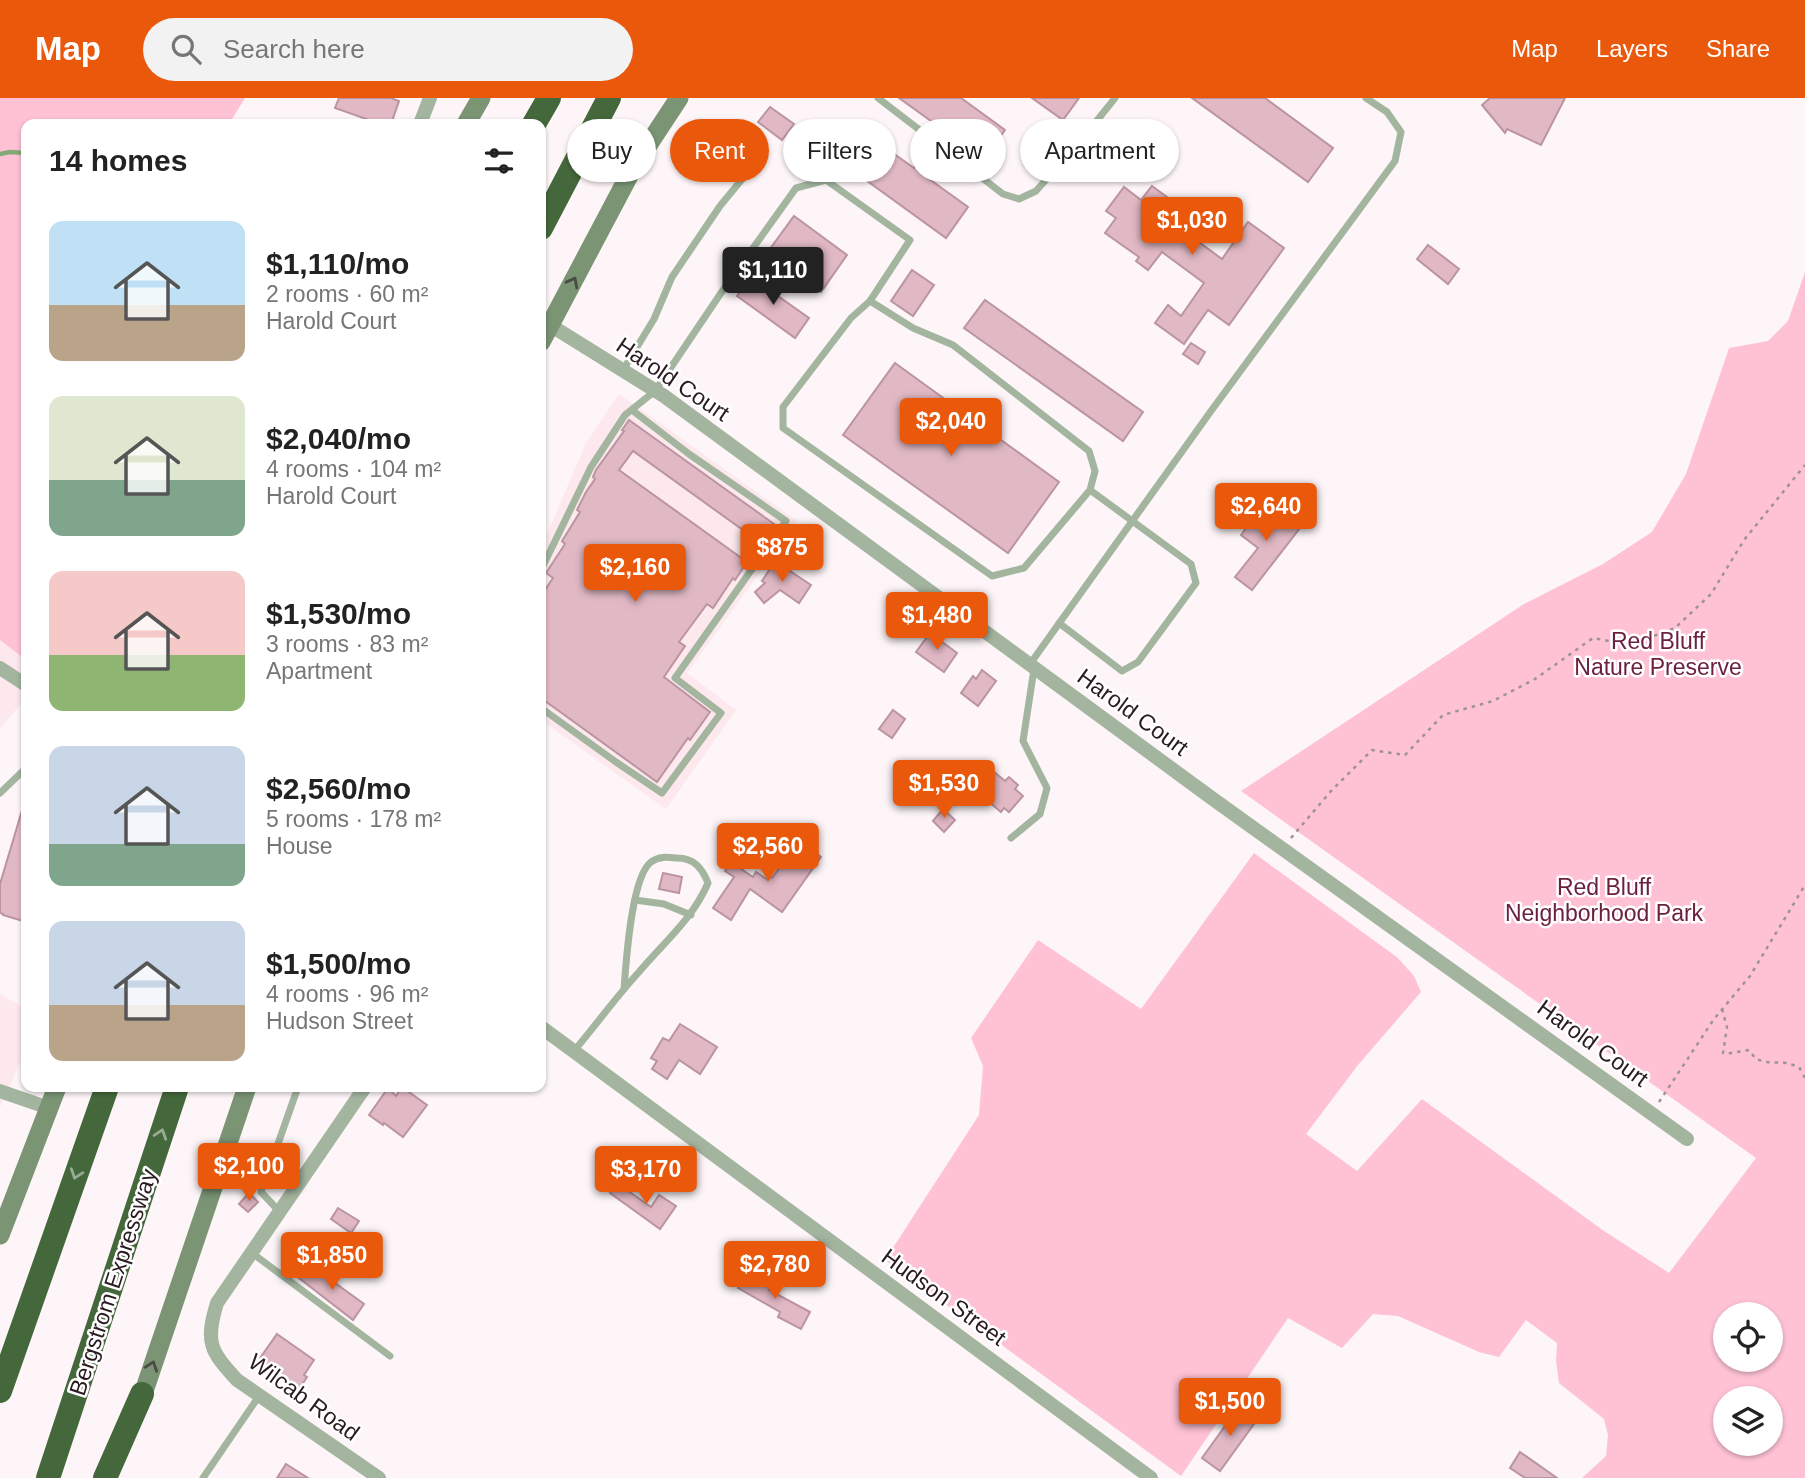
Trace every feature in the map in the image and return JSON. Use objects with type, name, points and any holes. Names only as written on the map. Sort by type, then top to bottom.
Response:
[{"type":"highway","points":[[537,119],[549,98]]},
{"type":"highway","points":[[546,218],[608,98]]},
{"type":"highway","points":[[0,1391],[105,1092]]},
{"type":"highway","name":"Bergstrom Expressway","points":[[48,1478],[175,1092]]},
{"type":"highway","points":[[105,1478],[142,1394]]},
{"type":"main road","points":[[469,119],[481,98]]},
{"type":"main road","points":[[546,332],[633,168],[678,99]]},
{"type":"main road","points":[[0,1235],[55,1092]]},
{"type":"main road","points":[[119,1478],[142,1394],[245,1092]]},
{"type":"street","points":[[422,119],[430,98]]},
{"type":"street","name":"Harold Court","points":[[546,334],[623,371],[655,391],[1282,849],[1688,1139]]},
{"type":"street","points":[[0,668],[21,682]]},
{"type":"street","name":"Hudson Street","points":[[546,1031],[1151,1478]]},
{"type":"street","points":[[0,1091],[49,1108]]},
{"type":"street","points":[[252,1253],[362,1092]]},
{"type":"street","name":"Wilcab Road","points":[[252,1253],[217,1303],[211,1325],[211,1346],[221,1363],[237,1380],[379,1478]]},
{"type":"lane","points":[[878,98],[1003,194],[1019,199],[1036,191],[1115,98]]},
{"type":"lane","points":[[1011,838],[1040,814],[1047,788],[1023,741],[1032,666],[1059,623],[1395,160],[1401,132],[1387,112],[1366,98]]},
{"type":"lane","points":[[546,560],[591,467],[625,415],[655,391],[721,292],[796,188],[826,180],[909,240],[870,301],[851,318],[783,407],[783,428],[992,576],[1024,568],[1090,490],[1095,471],[1088,451],[953,345],[913,328],[870,301]]},
{"type":"lane","points":[[623,371],[654,319],[672,277],[720,206],[740,182]]},
{"type":"lane","points":[[546,712],[662,793],[721,713],[674,678],[786,521],[688,454],[632,410]]},
{"type":"lane","points":[[1059,623],[1122,671],[1138,662],[1196,583],[1191,564],[1090,490]]},
{"type":"lane","points":[[0,793],[21,773]]},
{"type":"lane","points":[[574,1051],[624,989],[691,915],[701,898],[708,883],[703,869],[685,858],[660,857],[648,863],[635,900],[624,989]]},
{"type":"lane","points":[[635,900],[664,904],[691,915]]},
{"type":"lane","points":[[280,1211],[261,1192],[296,1092]]},
{"type":"lane","points":[[252,1253],[390,1356]]},
{"type":"lane","points":[[203,1478],[259,1395]]},
{"type":"path","points":[[1282,849],[1331,791],[1372,750],[1405,755],[1443,715],[1493,701],[1535,679],[1593,638],[1630,645],[1675,628],[1711,594],[1744,540],[1805,465]]},
{"type":"path","points":[[1652,1114],[1677,1072],[1722,1009],[1751,976],[1805,885]]},
{"type":"path","points":[[1722,1009],[1727,1027],[1723,1053],[1749,1050],[1756,1059],[1787,1063],[1799,1068],[1805,1078]]},
{"type":"shaded area","points":[[619,394],[797,521],[687,673],[736,710],[666,809],[546,724],[546,536],[586,443]]},
{"type":"shaded area","points":[[0,640],[21,656],[21,704],[0,728]]},
{"type":"shaded area","points":[[0,994],[21,1006],[21,1060],[0,1107]]},
{"type":"green space","points":[[0,98],[245,98],[232,119],[21,119],[21,656],[0,640]]},
{"type":"green space","points":[[1805,272],[1805,1478],[1582,1478],[1606,1456],[1608,1435],[1604,1419],[1559,1383],[1557,1343],[1526,1320],[1499,1357],[1479,1352],[1398,1316],[1373,1314],[1342,1348],[1288,1318],[1181,1476],[885,1260],[979,1115],[983,1066],[971,1038],[1038,940],[1141,1009],[1254,853],[1398,958],[1414,976],[1421,992],[1358,1065],[1306,1134],[1357,1171],[1422,1099],[1604,1231],[1669,1273],[1756,1158],[1241,791],[1524,604],[1603,564],[1652,532],[1686,474],[1729,348],[1768,341],[1788,321]]},
{"type":"building","points":[[339,98],[391,98],[399,101],[393,119],[366,119],[335,108]]},
{"type":"building","points":[[899,98],[961,98],[990,119],[928,119]]},
{"type":"building","points":[[1032,98],[1079,98],[1062,119]]},
{"type":"building","points":[[1192,98],[1265,98],[1333,148],[1308,182]]},
{"type":"building","points":[[1490,98],[1565,98],[1541,145],[1507,129],[1505,133],[1482,105]]},
{"type":"building","points":[[770,107],[787,119],[783,119],[782,140],[769,130],[769,119],[760,119]]},
{"type":"building","points":[[896,155],[910,165],[910,182],[933,182],[968,207],[946,238],[869,182],[896,182]]},
{"type":"building","points":[[1152,186],[1194,217],[1184,231],[1222,259],[1248,222],[1284,248],[1229,325],[1208,310],[1184,344],[1155,323],[1168,305],[1181,316],[1204,283],[1162,252],[1148,270],[1136,261],[1139,257],[1105,233],[1116,218],[1106,211],[1124,187],[1141,200]]},
{"type":"building","points":[[794,216],[847,255],[821,292],[767,253]]},
{"type":"building","points":[[1428,245],[1459,269],[1448,284],[1417,259]]},
{"type":"building","points":[[912,270],[934,285],[913,316],[891,301]]},
{"type":"building","points":[[751,277],[809,318],[795,338],[737,296]]},
{"type":"building","points":[[985,300],[1143,412],[1123,441],[964,328]]},
{"type":"building","points":[[1191,343],[1205,352],[1198,364],[1183,354]]},
{"type":"building","points":[[895,363],[1059,482],[1008,553],[843,435]]},
{"type":"building","points":[[629,420],[774,524],[761,543],[633,451],[619,470],[747,562],[713,608],[707,604],[679,642],[685,646],[664,677],[710,712],[657,782],[546,702],[546,588],[553,578],[546,573],[565,544],[562,541],[580,512],[577,510],[595,479],[593,477],[596,470],[624,431],[622,430]]},
{"type":"building","points":[[1266,501],[1300,528],[1252,590],[1235,577],[1258,548],[1241,535]]},
{"type":"building","points":[[775,561],[811,585],[799,603],[780,590],[764,603],[755,592],[765,583],[762,581]]},
{"type":"building","points":[[930,633],[957,653],[944,672],[916,652]]},
{"type":"building","points":[[982,670],[996,681],[978,706],[961,693],[973,676],[976,679]]},
{"type":"building","points":[[893,710],[905,719],[892,738],[879,729]]},
{"type":"building","points":[[993,771],[1005,781],[1009,777],[1018,785],[1015,789],[1023,796],[1009,812],[1004,808],[1001,812],[976,791]]},
{"type":"building","points":[[943,809],[955,820],[944,832],[933,821]]},
{"type":"building","points":[[21,814],[21,920],[0,913],[0,884]]},
{"type":"building","points":[[801,842],[821,857],[782,912],[750,889],[731,920],[713,908],[734,877],[725,871],[731,862],[753,877],[756,872],[768,880],[786,859],[788,861]]},
{"type":"building","points":[[663,873],[682,877],[679,893],[659,889]]},
{"type":"building","points":[[680,1024],[717,1047],[700,1074],[679,1060],[667,1079],[652,1069],[657,1061],[651,1058],[663,1038],[669,1041]]},
{"type":"building","points":[[385,1092],[392,1092],[396,1096],[399,1092],[409,1092],[427,1105],[403,1137],[369,1115]]},
{"type":"building","points":[[617,1183],[651,1207],[659,1195],[676,1206],[660,1229],[610,1193]]},
{"type":"building","points":[[249,1193],[258,1202],[248,1212],[239,1204]]},
{"type":"building","points":[[338,1208],[359,1221],[351,1233],[331,1219]]},
{"type":"building","points":[[309,1264],[364,1304],[353,1320],[299,1278]]},
{"type":"building","points":[[754,1275],[771,1285],[769,1290],[810,1312],[801,1329],[778,1317],[780,1312],[738,1288],[746,1276],[752,1279]]},
{"type":"building","points":[[277,1334],[314,1360],[299,1389],[258,1361]]},
{"type":"building","points":[[1241,1404],[1259,1417],[1220,1471],[1202,1458]]},
{"type":"building","points":[[1520,1452],[1557,1478],[1525,1478],[1510,1468]]},
{"type":"building","points":[[286,1464],[308,1478],[277,1478]]},
{"type":"waterway","points":[[0,154],[21,153]]},
{"type":"park label","name":"Red Bluff Nature Preserve","points":[[1658,654]]},
{"type":"park label","name":"Red Bluff Neighborhood Park","points":[[1604,900]]}]
